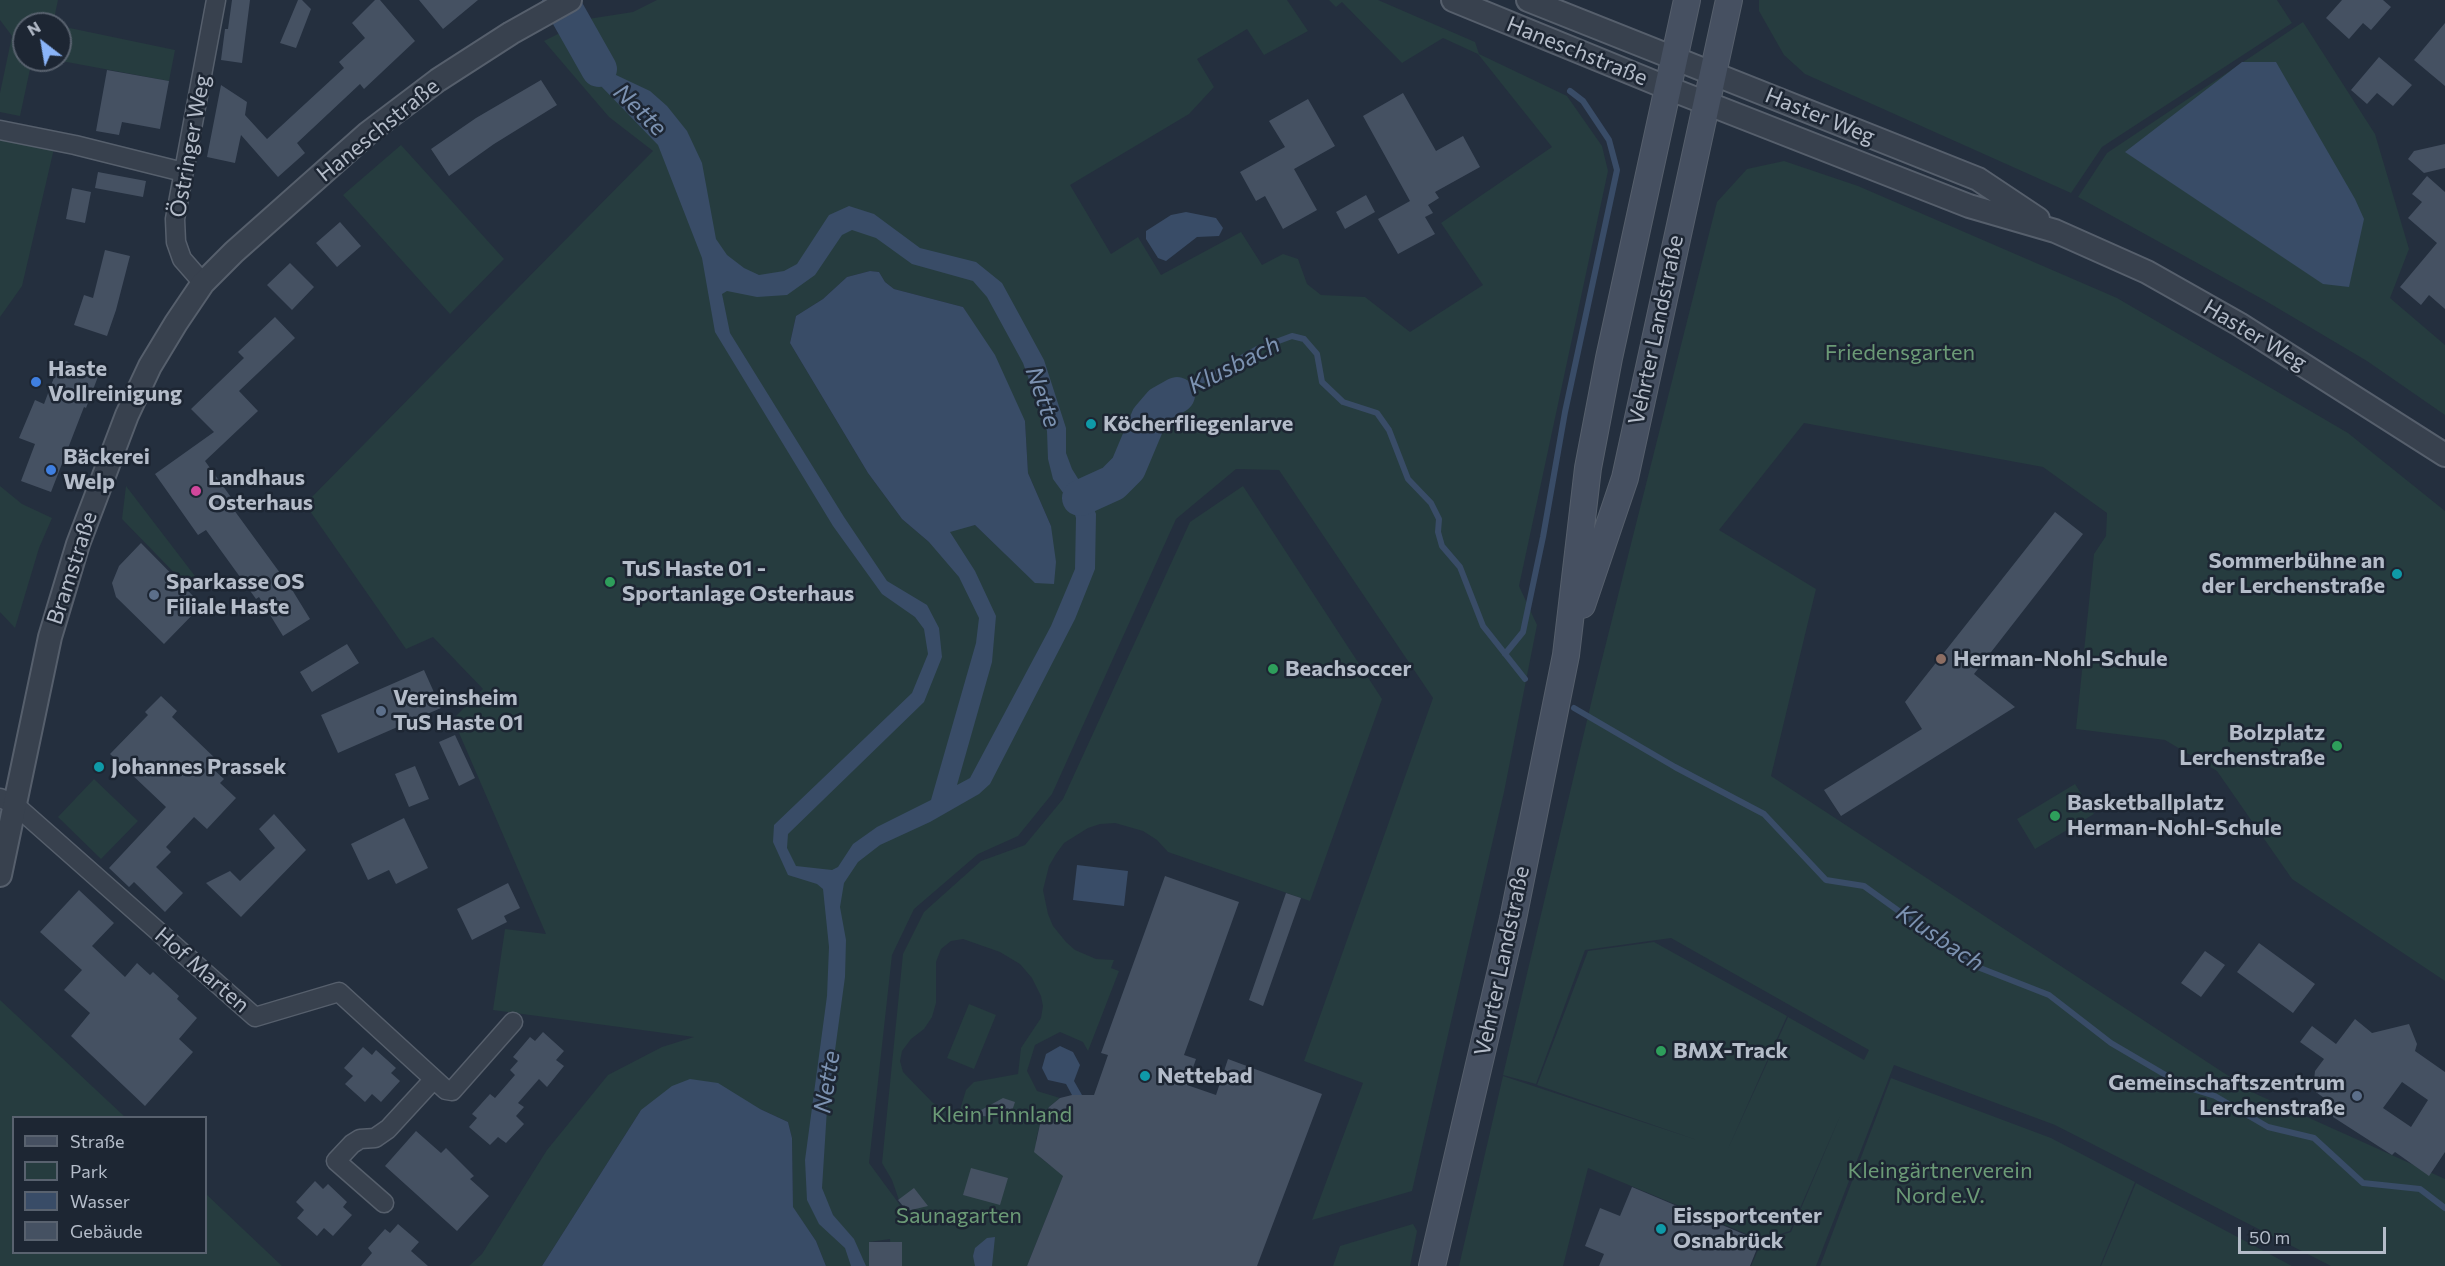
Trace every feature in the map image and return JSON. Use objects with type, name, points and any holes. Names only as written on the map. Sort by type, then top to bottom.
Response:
[{"type":"main road","name":"Vehrter Landstraße","points":[[1432,1266],[1513,920],[1566,655],[1588,468],[1687,0]]},
{"type":"main road","name":"Vehrter Landstraße","points":[[1566,655],[1625,478],[1729,0]]},
{"type":"street","name":"Östringer Weg","points":[[203,283],[182,259],[176,242],[175,219],[216,0]]},
{"type":"street","name":"Haneschstraße","points":[[203,283],[234,252],[368,133],[438,80],[548,11],[570,0]]},
{"type":"street","name":"Haneschstraße","points":[[1453,0],[1668,88]]},
{"type":"street","name":"Haneschstraße","points":[[1528,0],[1675,57]]},
{"type":"street","name":"Haster Weg","points":[[1675,57],[1978,179],[2055,231]]},
{"type":"street","name":"Haster Weg","points":[[1668,88],[1969,206],[2055,231],[2147,272],[2239,324],[2445,455]]},
{"type":"street","points":[[0,130],[75,145],[183,172]]},
{"type":"street","name":"Bramstraße","points":[[0,875],[7,801],[57,610],[106,465],[150,366],[203,283]]},
{"type":"street","name":"Hof Marten","points":[[7,801],[255,1017],[339,992],[446,1090],[452,1091],[513,1022]]},
{"type":"street","points":[[384,1203],[336,1161],[360,1139],[375,1138],[388,1129],[434,1079]]},
{"type":"green space","points":[[0,0],[58,0],[56,12],[12,12],[12,36],[0,20]]},
{"type":"green space","points":[[657,0],[1287,0],[1308,31],[1264,55],[1247,29],[1197,59],[1214,87],[1189,114],[1070,185],[1111,254],[1138,237],[1161,275],[1241,232],[1262,265],[1283,254],[1298,259],[1307,284],[1321,295],[1365,297],[1410,332],[1483,285],[1441,223],[1552,147],[1478,54],[1443,38],[1402,63],[1342,2],[1336,7],[1329,0],[1378,0],[1475,42],[1479,54],[1567,96],[1602,146],[1608,171],[1519,586],[1537,625],[1504,792],[1412,1191],[1312,1220],[1363,1083],[1304,1061],[1433,698],[1279,470],[1236,469],[1176,519],[1052,794],[1018,836],[978,854],[914,909],[892,955],[869,1163],[908,1216],[882,1163],[903,954],[924,912],[981,861],[1025,845],[1063,799],[1190,522],[1243,486],[1382,699],[1310,901],[1168,852],[1157,840],[1143,831],[1115,823],[1088,828],[1064,843],[1056,854],[1049,866],[1043,890],[1053,926],[1075,950],[1096,959],[1114,960],[1111,968],[1119,971],[1088,1051],[1083,1042],[1060,1032],[1035,1045],[1027,1071],[1037,1091],[1060,1098],[1049,1107],[1040,1124],[1036,1140],[1041,1158],[1051,1166],[1067,1166],[1027,1266],[891,1266],[890,1239],[869,1242],[869,1266],[826,1266],[816,1241],[793,1208],[792,1138],[788,1122],[760,1109],[641,1110],[542,1266],[469,1266],[482,1254],[547,1150],[608,1075],[662,1047],[694,1037],[493,1010],[505,929],[546,934],[453,719],[483,689],[433,637],[406,649],[305,504],[653,151],[609,117],[544,41],[588,19],[633,12]],"holes":[[[870,271],[879,272],[885,282],[894,289],[963,307],[1025,421],[1028,473],[1051,526],[1035,582],[975,525],[957,528],[929,542],[902,519],[868,473],[790,343],[796,316],[823,299],[847,277]],[[963,939],[1000,952],[1020,964],[1032,978],[1043,1006],[1041,1018],[1021,1048],[1018,1074],[974,1082],[966,1090],[959,1113],[944,1110],[932,1102],[903,1072],[900,1061],[902,1051],[911,1039],[924,1029],[932,1017],[936,1003],[936,962],[941,949],[951,941]]]},
{"type":"green space","points":[[1759,0],[2277,0],[2292,23],[2102,147],[2071,193],[1805,74],[1784,55],[1759,11]]},
{"type":"green space","points":[[2303,22],[2375,134],[2409,249],[2390,298],[2445,345],[2445,415],[2367,361],[2264,300],[2078,197],[2107,153]]},
{"type":"green space","points":[[72,29],[175,50],[169,81],[72,63]]},
{"type":"green space","points":[[12,36],[12,72],[29,72],[20,116],[0,112],[0,93]]},
{"type":"green space","points":[[0,130],[56,140],[22,286],[0,317]]},
{"type":"green space","points":[[401,145],[504,259],[450,314],[343,195]]},
{"type":"green space","name":"Friedensgarten","points":[[1784,161],[1858,186],[2117,298],[2348,433],[2445,511],[2445,981],[2292,879],[2217,771],[2165,740],[2076,729],[2094,554],[2106,536],[2107,513],[2043,467],[1804,423],[1719,530],[1816,589],[1771,776],[2256,1094],[2445,1179],[2445,1266],[2331,1266],[2055,1125],[1894,1065],[1816,1266],[1751,1266],[1762,1241],[1791,1232],[1841,1114],[1790,1231],[1761,1240],[1588,1168],[1563,1266],[1459,1266],[1503,1076],[1697,1140],[1537,1085],[1588,951],[1654,942],[1787,1016],[1727,1151],[1788,1017],[1864,1060],[1869,1050],[1671,938],[1585,950],[1536,1084],[1503,1075],[1593,695],[1717,202],[1747,169]]},
{"type":"green space","points":[[0,486],[22,504],[52,518],[39,548],[15,628],[0,612]]},
{"type":"green space","points":[[126,486],[198,580],[190,589],[122,519]]},
{"type":"green space","points":[[94,779],[138,821],[101,859],[58,817]]},
{"type":"green space","name":"Basketballplatz Herman-Nohl-Schule","points":[[2075,784],[2094,814],[2035,849],[2017,819]]},
{"type":"green space","points":[[0,1000],[124,1116],[12,1116],[12,1254],[207,1254],[207,1195],[282,1266],[0,1266]]},
{"type":"green space","points":[[969,1004],[996,1015],[974,1069],[947,1058]]},
{"type":"green space","name":"Kleingärtnerverein Nord e.V.","points":[[1891,1078],[2051,1138],[2135,1182],[2100,1266],[1820,1266]]},
{"type":"green space","points":[[2136,1183],[2292,1266],[2101,1266]]},
{"type":"green space","points":[[1413,1224],[1417,1231],[1410,1266],[1333,1266],[1340,1246]]},
{"type":"water","points":[[583,21],[607,64],[616,75],[650,91],[667,106],[687,131],[702,163],[716,239],[727,255],[744,268],[759,275],[784,271],[797,264],[829,215],[849,206],[874,214],[920,248],[976,262],[1002,283],[1044,360],[1066,428],[1066,453],[1096,514],[1095,569],[1075,619],[990,784],[979,794],[930,822],[880,845],[858,862],[844,883],[840,907],[846,940],[845,977],[827,1109],[822,1188],[833,1215],[854,1239],[866,1266],[851,1266],[845,1248],[819,1224],[807,1200],[805,1160],[827,996],[829,947],[823,889],[817,884],[788,875],[773,842],[774,825],[912,693],[928,654],[924,629],[915,617],[882,594],[833,526],[715,332],[702,258],[658,145],[600,85],[566,30]],"holes":[[[852,230],[876,238],[912,264],[973,281],[987,297],[1023,363],[1047,431],[1048,459],[1053,479],[1072,505],[1076,518],[1075,569],[1051,626],[970,778],[957,785],[992,662],[996,616],[975,571],[950,532],[975,525],[1035,583],[1054,584],[1056,562],[1051,526],[1028,473],[1025,421],[995,355],[963,307],[894,289],[885,282],[879,272],[870,271],[847,277],[823,299],[796,316],[790,343],[868,473],[902,519],[929,542],[959,577],[979,618],[976,643],[931,800],[877,827],[853,844],[838,867],[832,870],[796,866],[787,848],[788,834],[924,702],[942,657],[939,628],[927,605],[887,581],[844,517],[730,333],[722,294],[727,291],[757,297],[787,295],[815,275],[842,235]]]},
{"type":"water","points":[[2242,62],[2276,62],[2355,199],[2364,219],[2349,287],[2323,284],[2125,152]]},
{"type":"water","points":[[1186,212],[1216,218],[1223,228],[1219,236],[1197,237],[1166,261],[1158,258],[1146,239],[1146,231],[1171,215]]},
{"type":"water","points":[[1077,865],[1128,871],[1124,906],[1073,900]]},
{"type":"water","points":[[1060,1046],[1073,1052],[1080,1065],[1074,1081],[1082,1095],[1072,1095],[1066,1084],[1048,1080],[1042,1068],[1046,1054]]},
{"type":"water","points":[[690,1079],[718,1083],[760,1109],[788,1122],[792,1138],[793,1207],[816,1241],[826,1266],[542,1266],[641,1110],[672,1086]]},
{"type":"water","points":[[995,1237],[992,1266],[975,1266],[973,1256],[975,1248],[987,1238]]},
{"type":"building","points":[[232,0],[250,0],[242,63],[221,60]]},
{"type":"building","points":[[298,0],[302,0],[311,9],[296,48],[280,43]]},
{"type":"building","points":[[375,0],[380,0],[415,41],[364,89],[360,84],[297,143],[305,153],[278,177],[241,135],[235,163],[207,157],[221,85],[247,102],[245,115],[267,139],[344,68],[339,62],[365,38],[352,23]]},
{"type":"building","points":[[419,0],[478,0],[443,29]]},
{"type":"building","points":[[2342,0],[2383,0],[2391,7],[2371,30],[2363,23],[2349,39],[2326,18]]},
{"type":"building","points":[[2445,23],[2445,86],[2414,60]]},
{"type":"building","points":[[2379,57],[2412,85],[2393,106],[2377,93],[2367,104],[2351,90]]},
{"type":"building","points":[[107,70],[169,81],[160,129],[122,122],[119,135],[96,131]]},
{"type":"building","points":[[541,80],[557,105],[494,144],[449,176],[431,149],[476,118]]},
{"type":"building","points":[[1403,93],[1436,151],[1463,136],[1480,167],[1435,192],[1439,198],[1428,205],[1433,213],[1425,217],[1435,234],[1398,254],[1378,219],[1410,201],[1363,116]]},
{"type":"building","points":[[1308,99],[1335,146],[1294,169],[1317,210],[1283,229],[1265,196],[1256,201],[1240,172],[1285,147],[1269,121]]},
{"type":"building","points":[[2445,144],[2445,168],[2424,173],[2408,159],[2414,151]]},
{"type":"building","points":[[98,172],[146,181],[143,197],[95,188]]},
{"type":"building","points":[[2427,176],[2445,192],[2445,309],[2429,295],[2421,305],[2400,287],[2437,243],[2408,218],[2422,202],[2412,194]]},
{"type":"building","points":[[72,188],[91,192],[85,223],[66,219]]},
{"type":"building","points":[[1366,195],[1375,212],[1345,229],[1336,212]]},
{"type":"building","points":[[340,222],[361,246],[337,267],[316,243]]},
{"type":"building","points":[[105,250],[130,256],[107,336],[74,325],[84,295],[93,298]]},
{"type":"building","points":[[290,263],[314,287],[292,310],[267,285]]},
{"type":"building","points":[[275,317],[295,338],[239,391],[258,411],[205,461],[238,507],[234,510],[291,588],[310,619],[283,636],[259,597],[256,599],[206,530],[198,535],[155,474],[214,432],[191,409],[244,358],[238,352]]},
{"type":"building","points":[[61,359],[99,374],[51,492],[21,481],[35,444],[19,438],[35,400],[44,404]]},
{"type":"building","name":"Herman-Nohl-Schule","points":[[2055,512],[2083,534],[1974,674],[2015,707],[1841,816],[1824,790],[1922,729],[1905,702]]},
{"type":"building","name":"Sparkasse OS Filiale Haste","points":[[141,543],[202,605],[164,644],[116,597],[112,583],[119,566]]},
{"type":"building","points":[[347,644],[359,663],[312,692],[300,672]]},
{"type":"building","name":"Vereinsheim TuS Haste 01","points":[[424,670],[441,708],[338,753],[321,715]]},
{"type":"building","points":[[161,696],[177,711],[172,717],[217,760],[211,767],[224,779],[220,783],[236,798],[207,829],[194,817],[166,847],[171,852],[156,867],[183,893],[165,912],[134,882],[129,887],[109,868],[166,807],[110,754],[148,715],[145,712]]},
{"type":"building","points":[[455,735],[475,778],[459,786],[439,742]]},
{"type":"building","points":[[415,766],[429,799],[409,807],[395,774]]},
{"type":"building","points":[[274,814],[306,850],[241,917],[206,883],[230,871],[240,881],[275,848],[259,829]]},
{"type":"building","points":[[404,818],[428,868],[396,884],[389,870],[368,880],[351,844]]},
{"type":"building","name":"Nettebad","points":[[1165,876],[1239,902],[1184,1055],[1196,1059],[1187,1085],[1216,1095],[1228,1059],[1322,1094],[1257,1266],[1027,1266],[1063,1176],[1034,1152],[1040,1124],[1049,1107],[1060,1098],[1072,1095],[1094,1095],[1108,1055],[1101,1053]]},
{"type":"building","points":[[508,883],[520,908],[504,916],[507,922],[472,940],[457,909]]},
{"type":"building","points":[[79,890],[114,923],[92,946],[125,977],[137,963],[150,975],[153,972],[179,996],[177,999],[197,1018],[179,1039],[193,1052],[145,1106],[71,1036],[90,1013],[64,990],[82,970],[40,932]]},
{"type":"building","points":[[1286,893],[1301,898],[1263,1006],[1249,1000]]},
{"type":"building","points":[[2259,943],[2315,984],[2293,1013],[2237,972]]},
{"type":"building","points":[[2205,951],[2225,965],[2201,997],[2181,983]]},
{"type":"building","name":"Gemeinschaftszentrum Lerchenstraße","points":[[2355,1019],[2372,1033],[2409,1024],[2417,1044],[2415,1051],[2445,1072],[2445,1152],[2429,1176],[2395,1152],[2392,1155],[2333,1117],[2334,1105],[2313,1090],[2315,1071],[2324,1059],[2300,1042],[2312,1026],[2336,1044]],"holes":[[[2402,1082],[2428,1100],[2411,1127],[2383,1108]]]},
{"type":"building","points":[[543,1032],[564,1051],[556,1060],[564,1066],[547,1087],[539,1079],[518,1103],[524,1107],[516,1116],[524,1124],[506,1143],[498,1137],[490,1145],[469,1127],[477,1118],[472,1114],[490,1094],[495,1098],[515,1075],[510,1070],[518,1061],[513,1057],[530,1037],[535,1041]]},
{"type":"building","points":[[363,1047],[372,1055],[376,1050],[396,1068],[391,1073],[400,1081],[381,1102],[372,1094],[365,1102],[345,1084],[353,1076],[344,1068]]},
{"type":"building","points":[[1003,1098],[1015,1102],[1011,1114],[1004,1118],[972,1115]]},
{"type":"building","points":[[416,1131],[441,1153],[446,1148],[474,1176],[470,1179],[489,1196],[457,1231],[385,1166]]},
{"type":"building","points":[[971,1168],[1008,1178],[1000,1205],[963,1195]]},
{"type":"building","points":[[315,1181],[323,1189],[328,1184],[347,1202],[343,1207],[352,1215],[333,1236],[324,1228],[317,1236],[297,1218],[304,1210],[296,1202]]},
{"type":"building","name":"Eissportcenter Osnabrück","points":[[1632,1187],[1760,1241],[1750,1266],[1599,1266],[1604,1254],[1585,1246],[1600,1208],[1620,1216]]},
{"type":"building","points":[[914,1188],[928,1206],[907,1211],[898,1200]]},
{"type":"building","points":[[398,1224],[419,1242],[411,1251],[428,1266],[361,1266],[372,1253],[368,1248],[385,1229],[390,1233]]},
{"type":"building","points":[[869,1242],[902,1242],[902,1266],[869,1266]]},
{"type":"waterway","name":"Nette","points":[[560,0],[599,69]]},
{"type":"waterway","points":[[1505,654],[1523,632],[1543,537],[1565,412],[1617,170],[1609,140],[1583,101],[1570,91]]},
{"type":"waterway","name":"Klusbach","points":[[1177,395],[1257,349],[1292,336],[1304,339],[1317,354],[1322,382],[1343,402],[1377,413],[1389,430],[1408,479],[1431,503],[1439,519],[1438,532],[1442,546],[1460,567],[1483,626],[1525,679]]},
{"type":"waterway","name":"Klusbach","points":[[1080,498],[1113,483],[1128,468],[1149,418],[1161,404],[1177,395]]},
{"type":"waterway","name":"Klusbach","points":[[1574,708],[1675,767],[1764,814],[1826,880],[1864,886],[1975,966],[2049,995],[2111,1043],[2186,1087],[2215,1096],[2268,1127],[2314,1138],[2363,1183],[2420,1189],[2445,1208]]},
{"type":"place","name":"Haste Vollreinigung","points":[[36,382]]},
{"type":"place","name":"Köcherfliegenlarve","points":[[1091,424]]},
{"type":"place","name":"Bäckerei Welp","points":[[51,470]]},
{"type":"place","name":"Landhaus Osterhaus","points":[[196,491]]},
{"type":"place","name":"Sommerbühne an der Lerchenstraße","points":[[2397,574]]},
{"type":"place","name":"TuS Haste 01 - Sportanlage Osterhaus","points":[[610,582]]},
{"type":"place","name":"Sparkasse OS Filiale Haste","points":[[154,595]]},
{"type":"place","name":"Herman-Nohl-Schule","points":[[1941,659]]},
{"type":"place","name":"Beachsoccer","points":[[1273,669]]},
{"type":"place","name":"Vereinsheim TuS Haste 01","points":[[381,711]]},
{"type":"place","name":"Bolzplatz Lerchenstraße","points":[[2337,746]]},
{"type":"place","name":"Johannes Prassek","points":[[99,767]]},
{"type":"place","name":"Basketballplatz Herman-Nohl-Schule","points":[[2055,816]]},
{"type":"place","name":"BMX-Track","points":[[1661,1051]]},
{"type":"place","name":"Nettebad","points":[[1145,1076]]},
{"type":"place","name":"Gemeinschaftszentrum Lerchenstraße","points":[[2357,1096]]},
{"type":"place","name":"Eissportcenter Osnabrück","points":[[1661,1229]]},
{"type":"park label","name":"Klein Finnland","points":[[1002,1115]]},
{"type":"park label","name":"Saunagarten","points":[[959,1216]]}]
